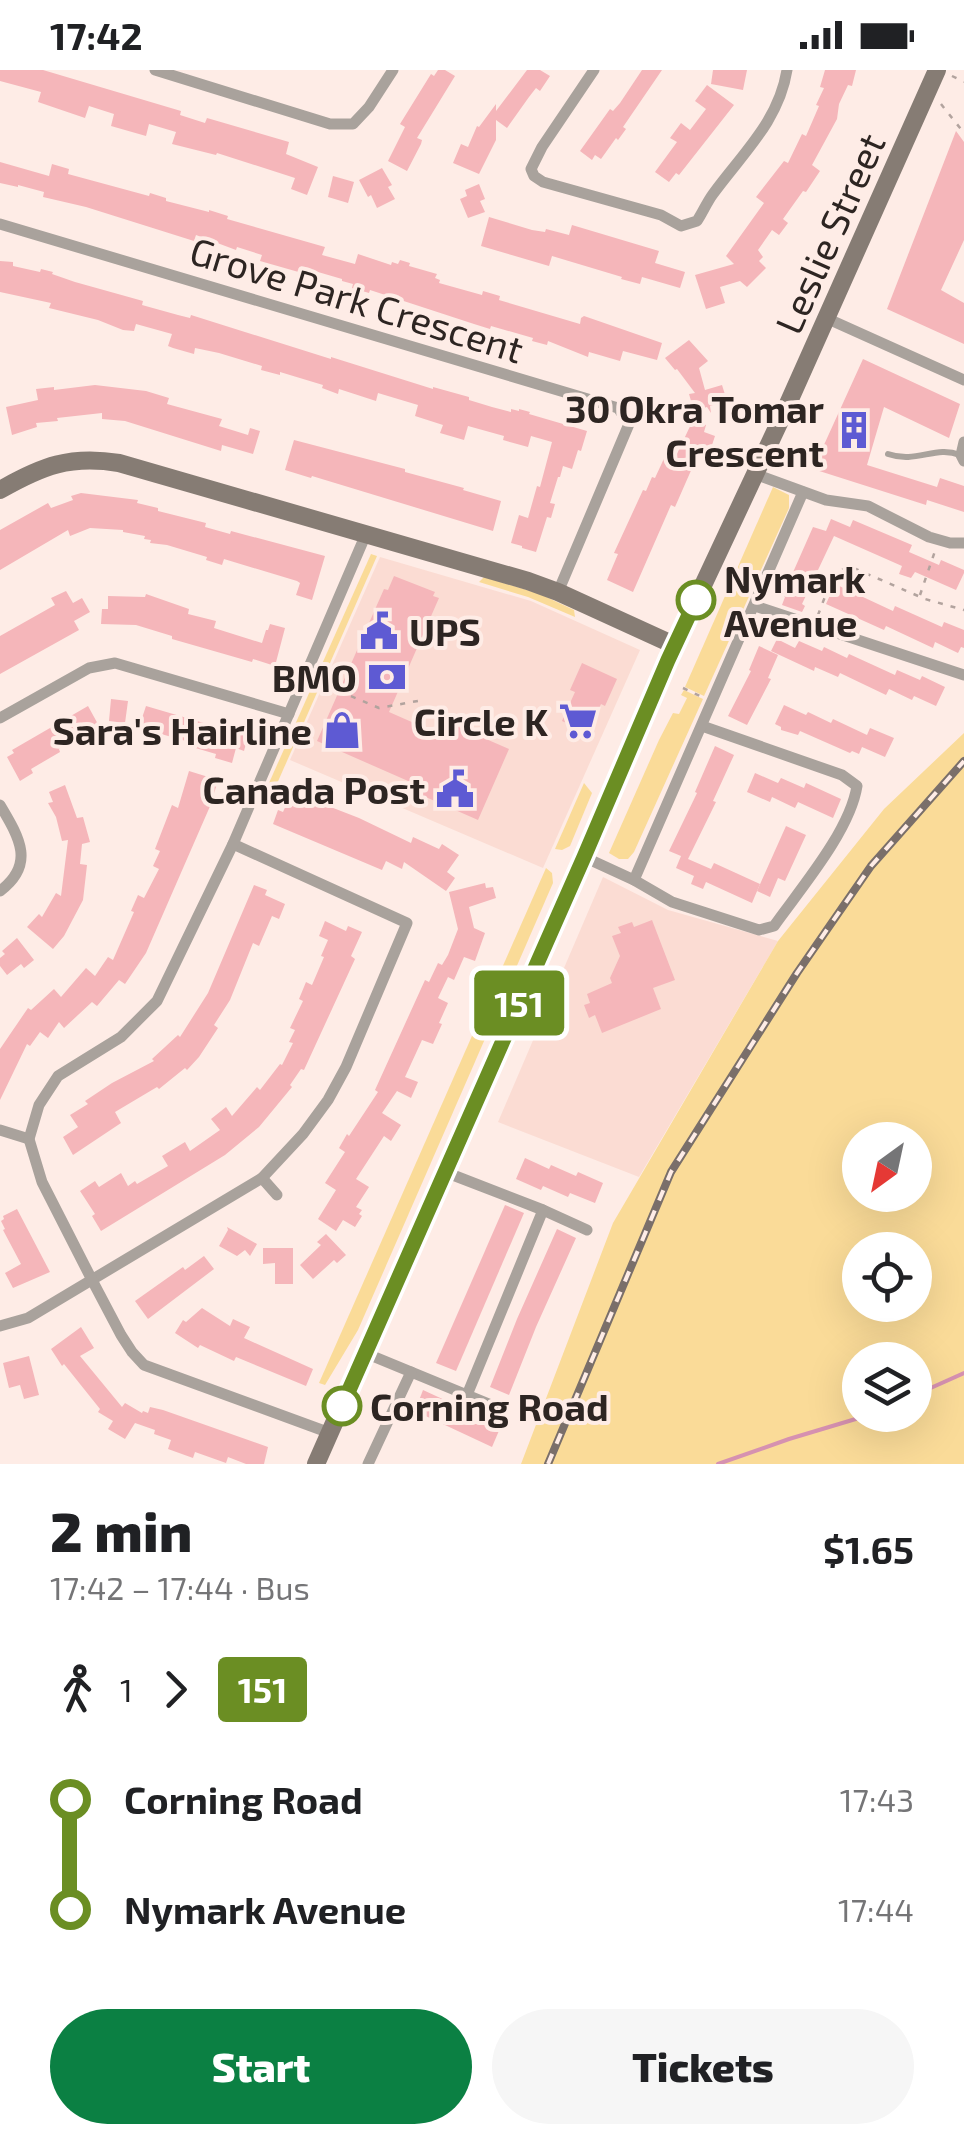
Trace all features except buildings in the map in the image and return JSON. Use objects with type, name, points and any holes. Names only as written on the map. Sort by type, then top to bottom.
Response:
[{"type":"main road","name":"Leslie Street","points":[[316,1464],[674,645],[938,70]]},
{"type":"main road","points":[[0,490],[52,464],[76,460],[98,459],[138,468],[558,592],[674,645]]},
{"type":"street","points":[[155,70],[330,124],[352,124],[394,70]]},
{"type":"street","points":[[594,70],[542,146],[531,169],[534,176],[543,182],[661,215],[681,226],[697,221],[710,198],[760,136],[781,98],[787,70]]},
{"type":"street","name":"Grove Park Crescent","points":[[0,224],[618,408],[629,424],[558,592]]},
{"type":"street","points":[[826,318],[964,380]]},
{"type":"street","points":[[755,474],[826,500],[868,506],[939,540],[964,543]]},
{"type":"street","points":[[634,880],[803,492]]},
{"type":"street","points":[[330,1433],[144,1365],[120,1335],[42,1182],[30,1139],[39,1105],[58,1076],[120,1037],[158,1001],[233,844],[366,534]]},
{"type":"street","points":[[754,606],[964,675]]},
{"type":"street","points":[[0,718],[89,668],[115,663],[289,714]]},
{"type":"street","points":[[584,857],[672,902],[759,930],[774,926],[822,860],[854,805],[857,786],[842,775],[702,726]]},
{"type":"street","points":[[0,804],[21,849],[22,862],[13,880],[0,890]]},
{"type":"street","points":[[0,1326],[28,1318],[262,1178],[328,1100],[349,1062],[406,924],[233,844]]},
{"type":"street","points":[[0,1130],[30,1139]]},
{"type":"street","points":[[445,1172],[587,1230]]},
{"type":"street","points":[[262,1178],[277,1195]]},
{"type":"street","points":[[467,1395],[543,1210]]},
{"type":"street","points":[[365,1353],[501,1408]]},
{"type":"street","points":[[368,1464],[411,1372]]},
{"type":"lane","points":[[888,454],[902,458],[946,450],[963,453]]},
{"type":"path","points":[[940,104],[964,133]]},
{"type":"path","points":[[920,597],[939,540]]},
{"type":"path","points":[[814,625],[834,579],[850,566],[920,597],[964,610]]},
{"type":"path","points":[[683,688],[712,702]]},
{"type":"path","points":[[340,691],[379,708],[423,700]]},
{"type":"shaded area","points":[[773,487],[789,495],[789,508],[704,696],[685,687]]},
{"type":"shaded area","points":[[371,554],[377,556],[276,786],[269,783]]},
{"type":"shaded area","points":[[380,557],[531,601],[640,650],[543,868],[290,760]]},
{"type":"shaded area","points":[[484,577],[540,594],[574,610],[575,617],[479,582]]},
{"type":"shaded area","points":[[684,690],[703,699],[634,852],[628,859],[619,859],[609,853],[659,740],[673,713],[679,714],[687,698],[681,695]]},
{"type":"shaded area","points":[[964,733],[964,1464],[521,1464],[613,1223],[778,941],[884,809]]},
{"type":"shaded area","points":[[584,783],[592,793],[570,846],[555,849]]},
{"type":"shaded area","points":[[546,868],[552,873],[553,883],[358,1330],[325,1385],[319,1383]]},
{"type":"shaded area","points":[[603,877],[668,910],[778,941],[639,1177],[498,1122]]},
{"type":"waterway","points":[[932,1387],[964,1373]]},
{"type":"waterway","points":[[718,1464],[842,1423]]},
{"type":"railway","points":[[548,1464],[671,1172],[797,973],[871,866],[964,761]]},
{"type":"bus line","name":"151","points":[[342,1406],[696,600]]},
{"type":"place","name":"30 Okra Tomar Crescent","points":[[854,430]]},
{"type":"place","name":"Nymark Avenue","points":[[696,600]]},
{"type":"place","name":"UPS","points":[[379,631]]},
{"type":"place","name":"BMO","points":[[387,677]]},
{"type":"place","name":"Circle K","points":[[578,721]]},
{"type":"place","name":"Sara's Hairline","points":[[342,730]]},
{"type":"place","name":"Canada Post","points":[[455,789]]},
{"type":"place","name":"Corning Road","points":[[342,1406]]}]
